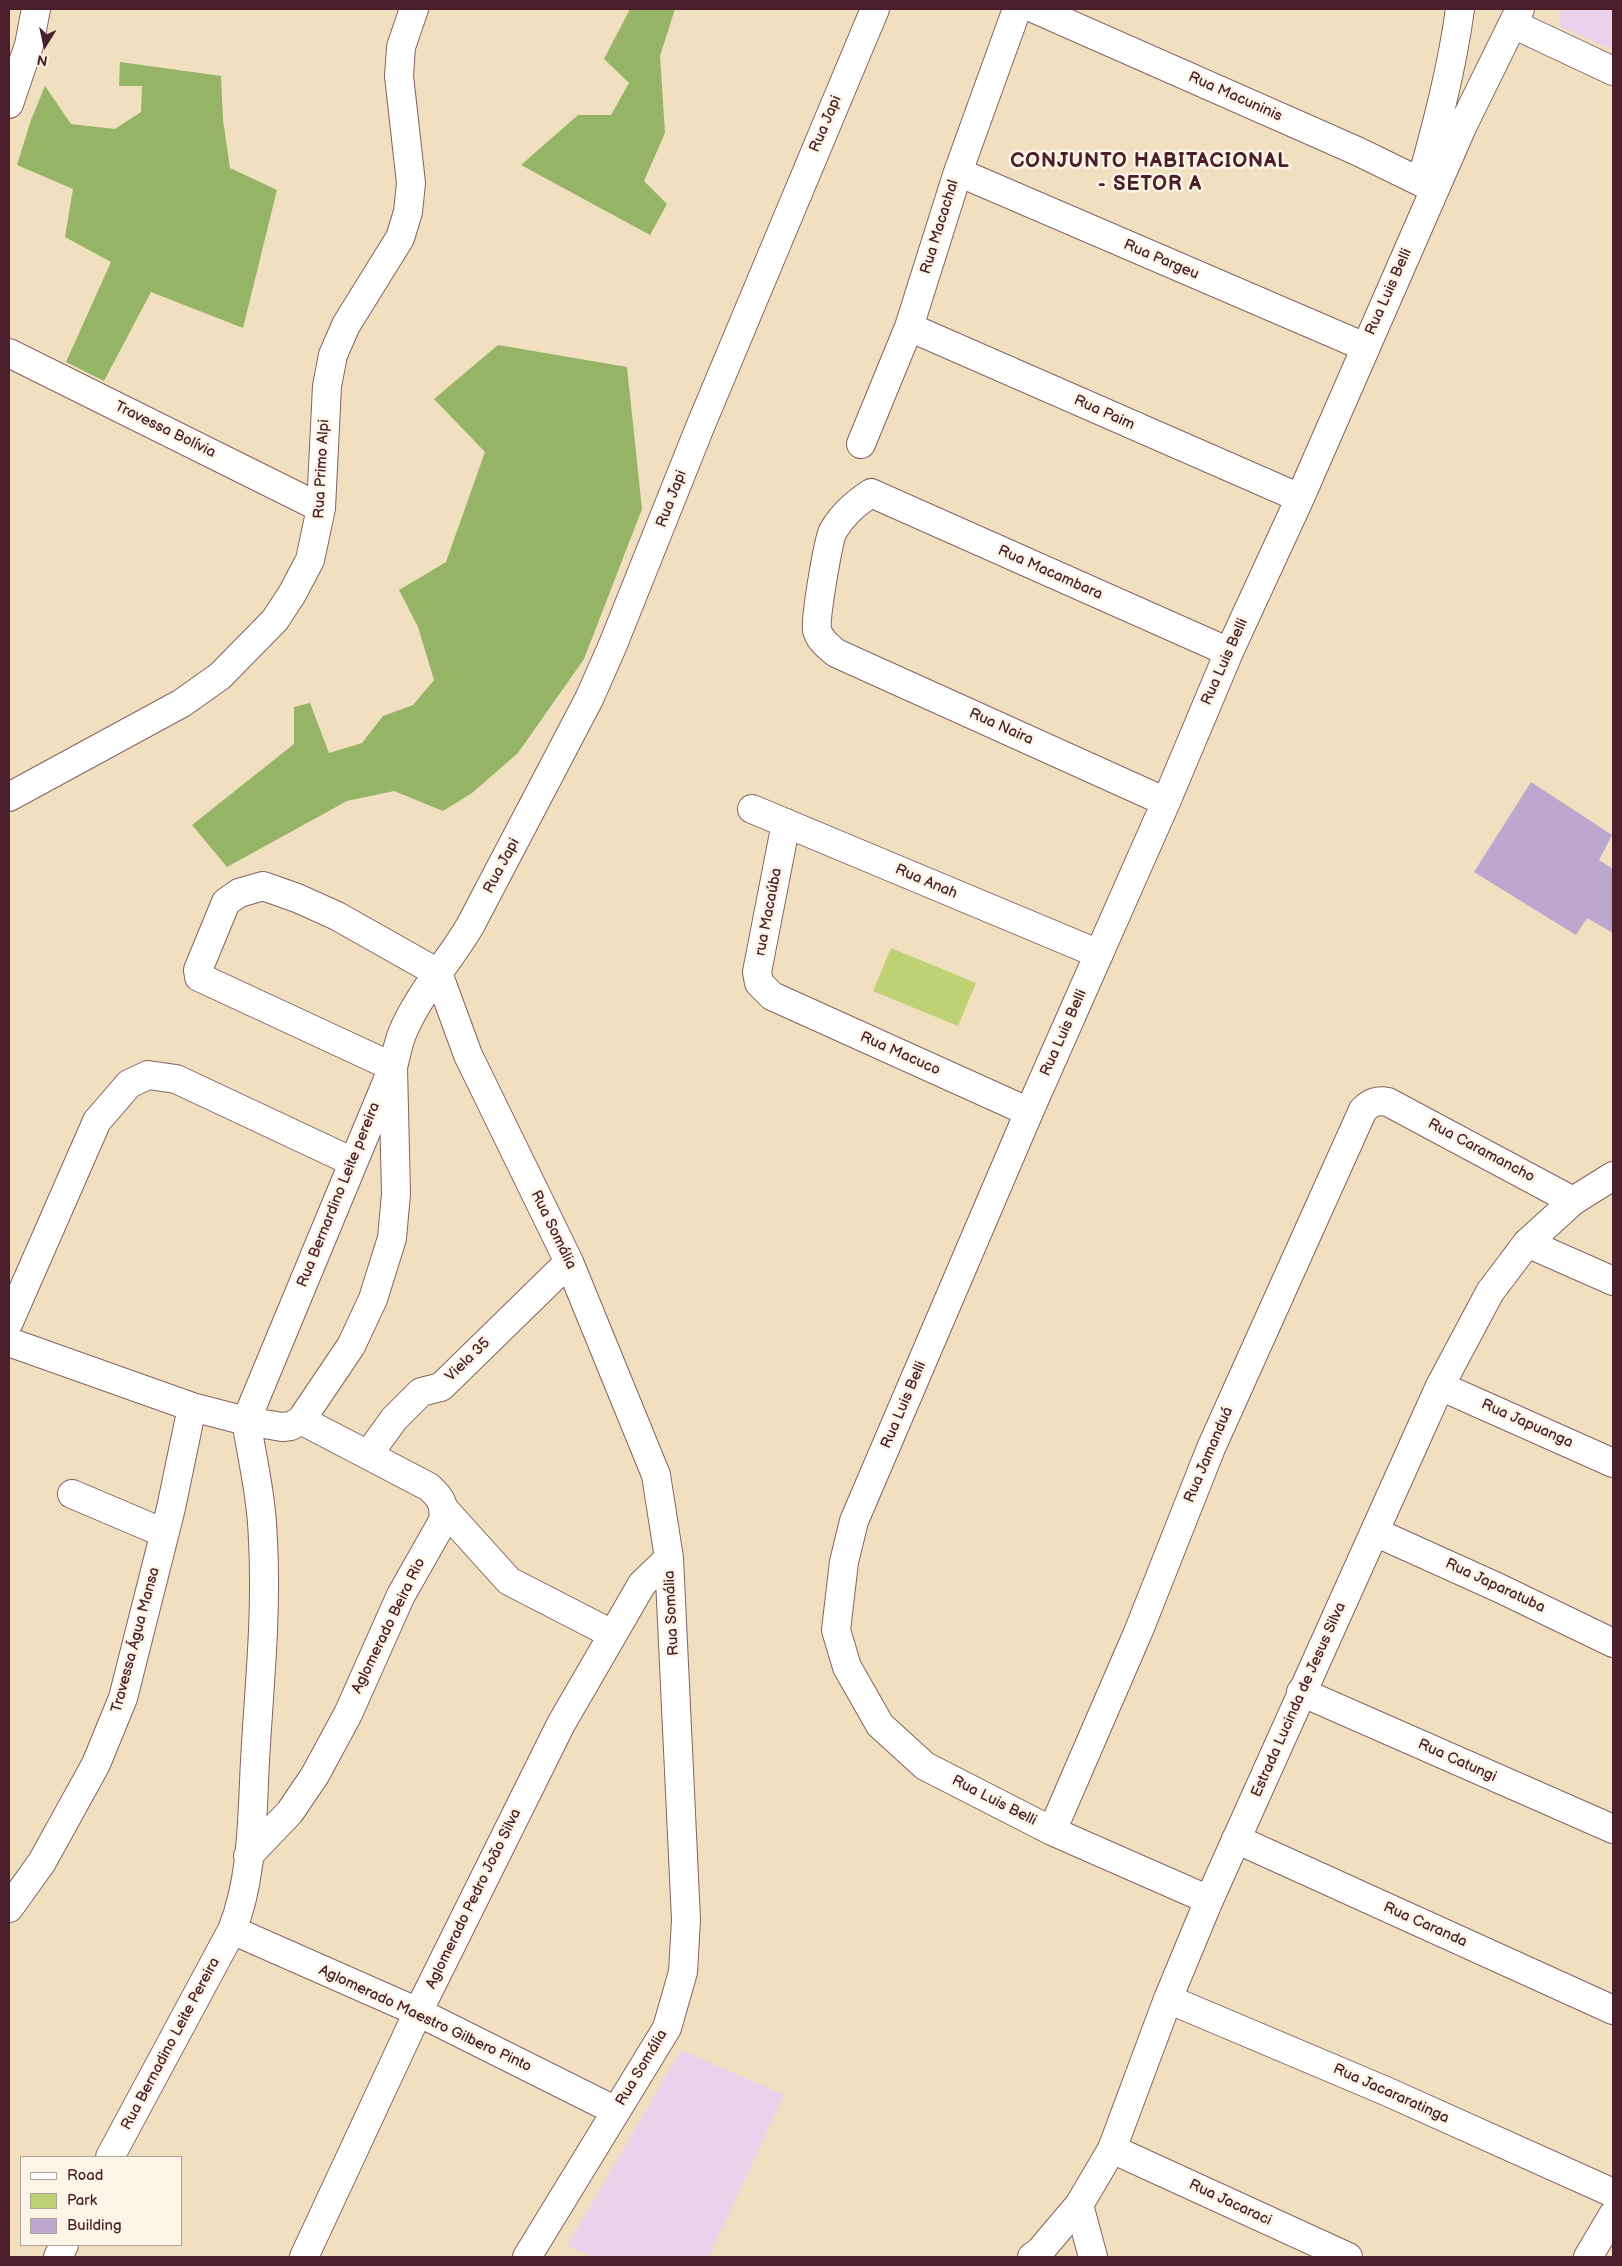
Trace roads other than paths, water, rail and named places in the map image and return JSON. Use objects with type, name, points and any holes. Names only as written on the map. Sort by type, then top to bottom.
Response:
[{"type":"street","points":[[9,104],[29,45],[36,9]]},
{"type":"street","name":"Rua Primo Alpi","points":[[9,797],[182,703],[220,676],[275,620],[292,594],[310,560],[321,508],[327,386],[333,355],[346,325],[400,238],[408,212],[411,183],[399,76],[401,48],[414,9]]},
{"type":"street","name":"Rua Japi","points":[[438,973],[456,950],[470,926],[593,690],[630,607],[700,427],[875,9]]},
{"type":"street","name":"Rua Macachal","points":[[861,444],[909,328],[958,172],[1017,9]]},
{"type":"street","name":"Rua Macuninis","points":[[1035,9],[1357,150],[1428,185]]},
{"type":"street","points":[[1428,185],[1443,100],[1454,53],[1460,9]]},
{"type":"street","points":[[1517,16],[1613,71]]},
{"type":"street","name":"Rua Luis Belli","points":[[1209,1900],[1052,1830],[925,1766],[880,1725],[847,1668],[836,1630],[844,1562],[854,1521],[1029,1112],[1166,802],[1229,652],[1300,498],[1365,347],[1428,185],[1463,125],[1517,16]]},
{"type":"street","name":"Rua Pargeu","points":[[958,172],[1365,347]]},
{"type":"street","name":"Rua Paim","points":[[909,328],[1300,498]]},
{"type":"street","name":"Travessa Bolívia","points":[[9,353],[321,508]]},
{"type":"street","name":"Rua Macambara","points":[[836,653],[822,642],[817,629],[832,533],[847,511],[871,493],[1229,652]]},
{"type":"street","name":"Rua Naira","points":[[836,653],[1166,802]]},
{"type":"street","name":"Rua Anah","points":[[752,809],[1099,954]]},
{"type":"street","name":"rua Macaúba","points":[[772,996],[759,982],[757,972],[786,823]]},
{"type":"street","points":[[9,1342],[192,1407],[246,1421],[282,1427],[291,1426],[301,1420],[351,1346],[373,1299],[392,1238],[396,1194],[392,1067],[199,977],[198,970],[226,902],[239,893],[263,886],[297,898],[337,916],[438,973]]},
{"type":"street","name":"Rua Bernardino Leite pereira","points":[[246,1421],[392,1067],[402,1034],[438,973]]},
{"type":"street","name":"Rua Somália","points":[[438,973],[468,1055],[569,1262],[656,1475],[669,1558],[686,1920],[683,1972],[667,2028],[527,2257]]},
{"type":"street","name":"Rua Macuco","points":[[772,996],[1029,1112]]},
{"type":"street","points":[[9,1322],[97,1121],[129,1084],[148,1074],[176,1080],[353,1162]]},
{"type":"street","name":"Rua Jamanduá","points":[[1052,1830],[1139,1630],[1211,1448],[1363,1110],[1370,1103],[1378,1100],[1388,1102]]},
{"type":"street","name":"Rua Caramancho","points":[[1388,1102],[1573,1201]]},
{"type":"street","name":"Estrada Lucinda de Jesus Silva","points":[[1032,2257],[1040,2251],[1079,2205],[1112,2149],[1168,1999],[1209,1900],[1440,1386],[1490,1292],[1527,1243],[1573,1201],[1613,1176]]},
{"type":"street","points":[[1527,1243],[1613,1281]]},
{"type":"street","name":"Viela 35","points":[[368,1455],[394,1419],[421,1392],[440,1387],[569,1262]]},
{"type":"street","name":"Rua Japuanga","points":[[1440,1386],[1613,1463]]},
{"type":"street","name":"Travessa Água Mansa","points":[[9,1908],[42,1862],[96,1764],[123,1698],[164,1533],[192,1407]]},
{"type":"street","points":[[301,1420],[429,1487],[442,1499],[444,1508],[509,1581],[612,1634]]},
{"type":"street","points":[[232,1930],[241,1908],[248,1856],[262,1628],[264,1542],[261,1510],[246,1421]]},
{"type":"street","points":[[72,1494],[164,1533]]},
{"type":"street","name":"Aglomerado Beira Rio","points":[[248,1856],[290,1812],[315,1774],[348,1714],[401,1595],[443,1520],[444,1508]]},
{"type":"street","name":"Rua Japaratuba","points":[[1376,1532],[1500,1588],[1613,1643]]},
{"type":"street","name":"Aglomerado Pedro João Silva","points":[[304,2257],[418,2012],[561,1724],[642,1584],[669,1558]]},
{"type":"street","name":"Rua Catungi","points":[[1301,1692],[1613,1829]]},
{"type":"street","name":"Rua Caranda","points":[[1236,1839],[1613,2010]]},
{"type":"street","name":"Aglomerado Maestro Gilbero Pinto","points":[[232,1930],[418,2012],[616,2111]]},
{"type":"street","name":"Rua Bernadino Leite Pereira","points":[[111,2156],[232,1930]]},
{"type":"street","name":"Rua Jacararatinga","points":[[1168,1999],[1388,2092],[1613,2193]]},
{"type":"street","name":"Rua Jacaraci","points":[[1112,2149],[1348,2257]]},
{"type":"street","points":[[1079,2205],[1094,2257]]},
{"type":"street","points":[[1588,2257],[1613,2215]]},
{"type":"district","name":"CONJUNTO HABITACIONAL - SETOR A","points":[[1150,174]]}]
